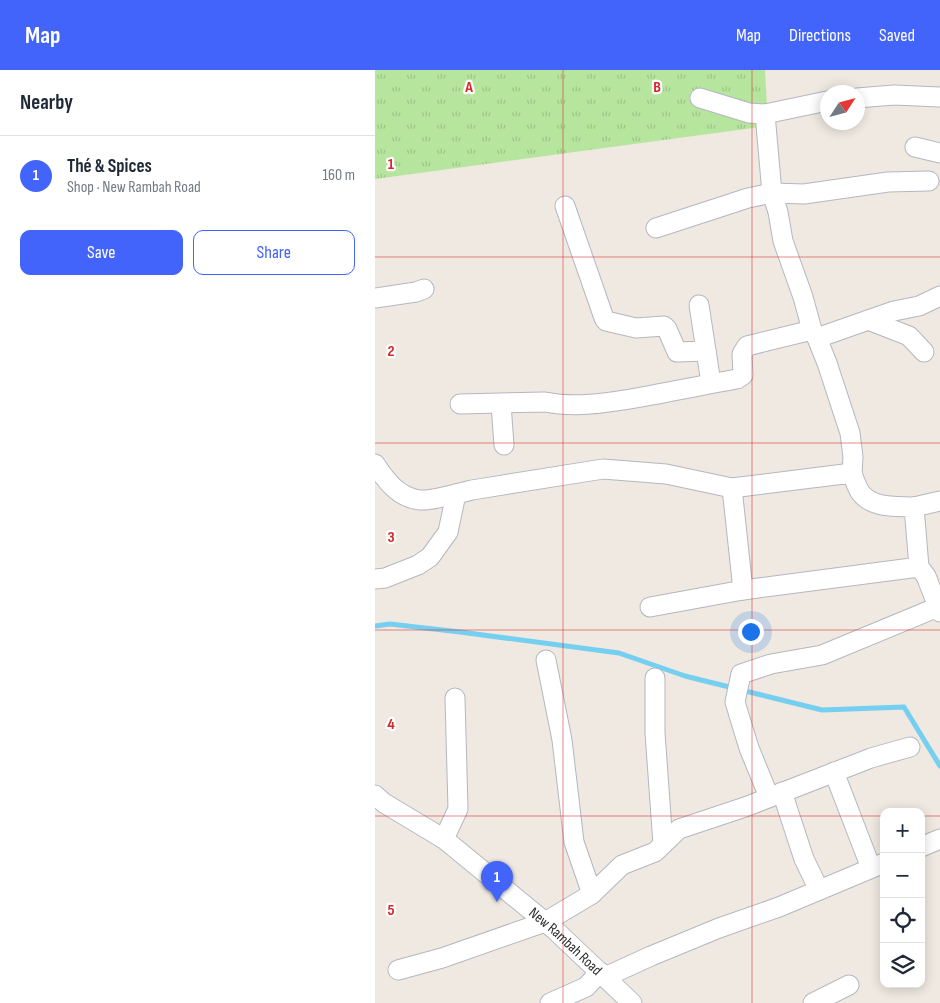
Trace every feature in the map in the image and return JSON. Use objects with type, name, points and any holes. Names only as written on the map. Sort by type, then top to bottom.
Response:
[{"type":"street","points":[[865,97],[894,95],[940,97]]},
{"type":"street","points":[[700,98],[741,112],[765,114],[820,103]]},
{"type":"street","points":[[765,114],[772,193],[778,212],[783,241],[850,433],[853,457],[852,473],[860,492],[867,500],[877,505],[914,507],[940,501]]},
{"type":"street","points":[[915,147],[940,153]]},
{"type":"street","points":[[657,228],[748,198],[772,193],[804,194],[875,184],[929,180]]},
{"type":"street","points":[[565,206],[604,318],[607,321],[637,328],[664,326],[677,352],[706,351]]},
{"type":"street","points":[[375,298],[416,292],[424,289]]},
{"type":"street","points":[[460,404],[545,402],[558,405],[608,403],[679,391],[741,377],[743,375],[742,354],[747,346],[815,334],[894,311],[919,306],[940,296]]},
{"type":"street","points":[[699,305],[711,383]]},
{"type":"street","points":[[867,320],[909,336],[924,352]]},
{"type":"street","points":[[501,404],[504,445]]},
{"type":"street","points":[[376,469],[401,494],[421,500],[603,469],[666,474],[733,488],[852,473]]},
{"type":"street","points":[[733,488],[743,590]]},
{"type":"street","points":[[375,579],[385,578],[418,565],[430,557],[448,532],[456,494]]},
{"type":"street","points":[[819,890],[776,794],[749,748],[737,693],[741,674],[771,664],[822,655],[939,609],[926,576],[919,567],[914,507]]},
{"type":"street","points":[[650,607],[743,590],[919,567]]},
{"type":"street","points":[[546,660],[562,740],[574,842],[592,894]]},
{"type":"street","points":[[655,678],[655,733],[663,844]]},
{"type":"street","points":[[444,839],[458,809],[455,698]]},
{"type":"street","points":[[398,970],[442,958],[545,922],[592,894],[622,865],[655,852],[679,829],[745,807],[871,758],[910,747]]},
{"type":"street","points":[[550,1003],[586,987],[603,975],[719,928],[779,907],[877,865],[835,772]]},
{"type":"street","name":"New Rambah Road","points":[[375,795],[384,803],[444,839],[545,922],[631,1003]]},
{"type":"street","points":[[925,846],[940,840]]},
{"type":"street","points":[[813,1003],[849,985]]},
{"type":"green space","points":[[375,70],[765,70],[768,126],[375,179]]},
{"type":"waterway","points":[[375,626],[390,624],[619,653],[685,676],[822,710],[904,707],[940,766]]},
{"type":"place","name":"Thé & Spices","points":[[497,902]]}]
